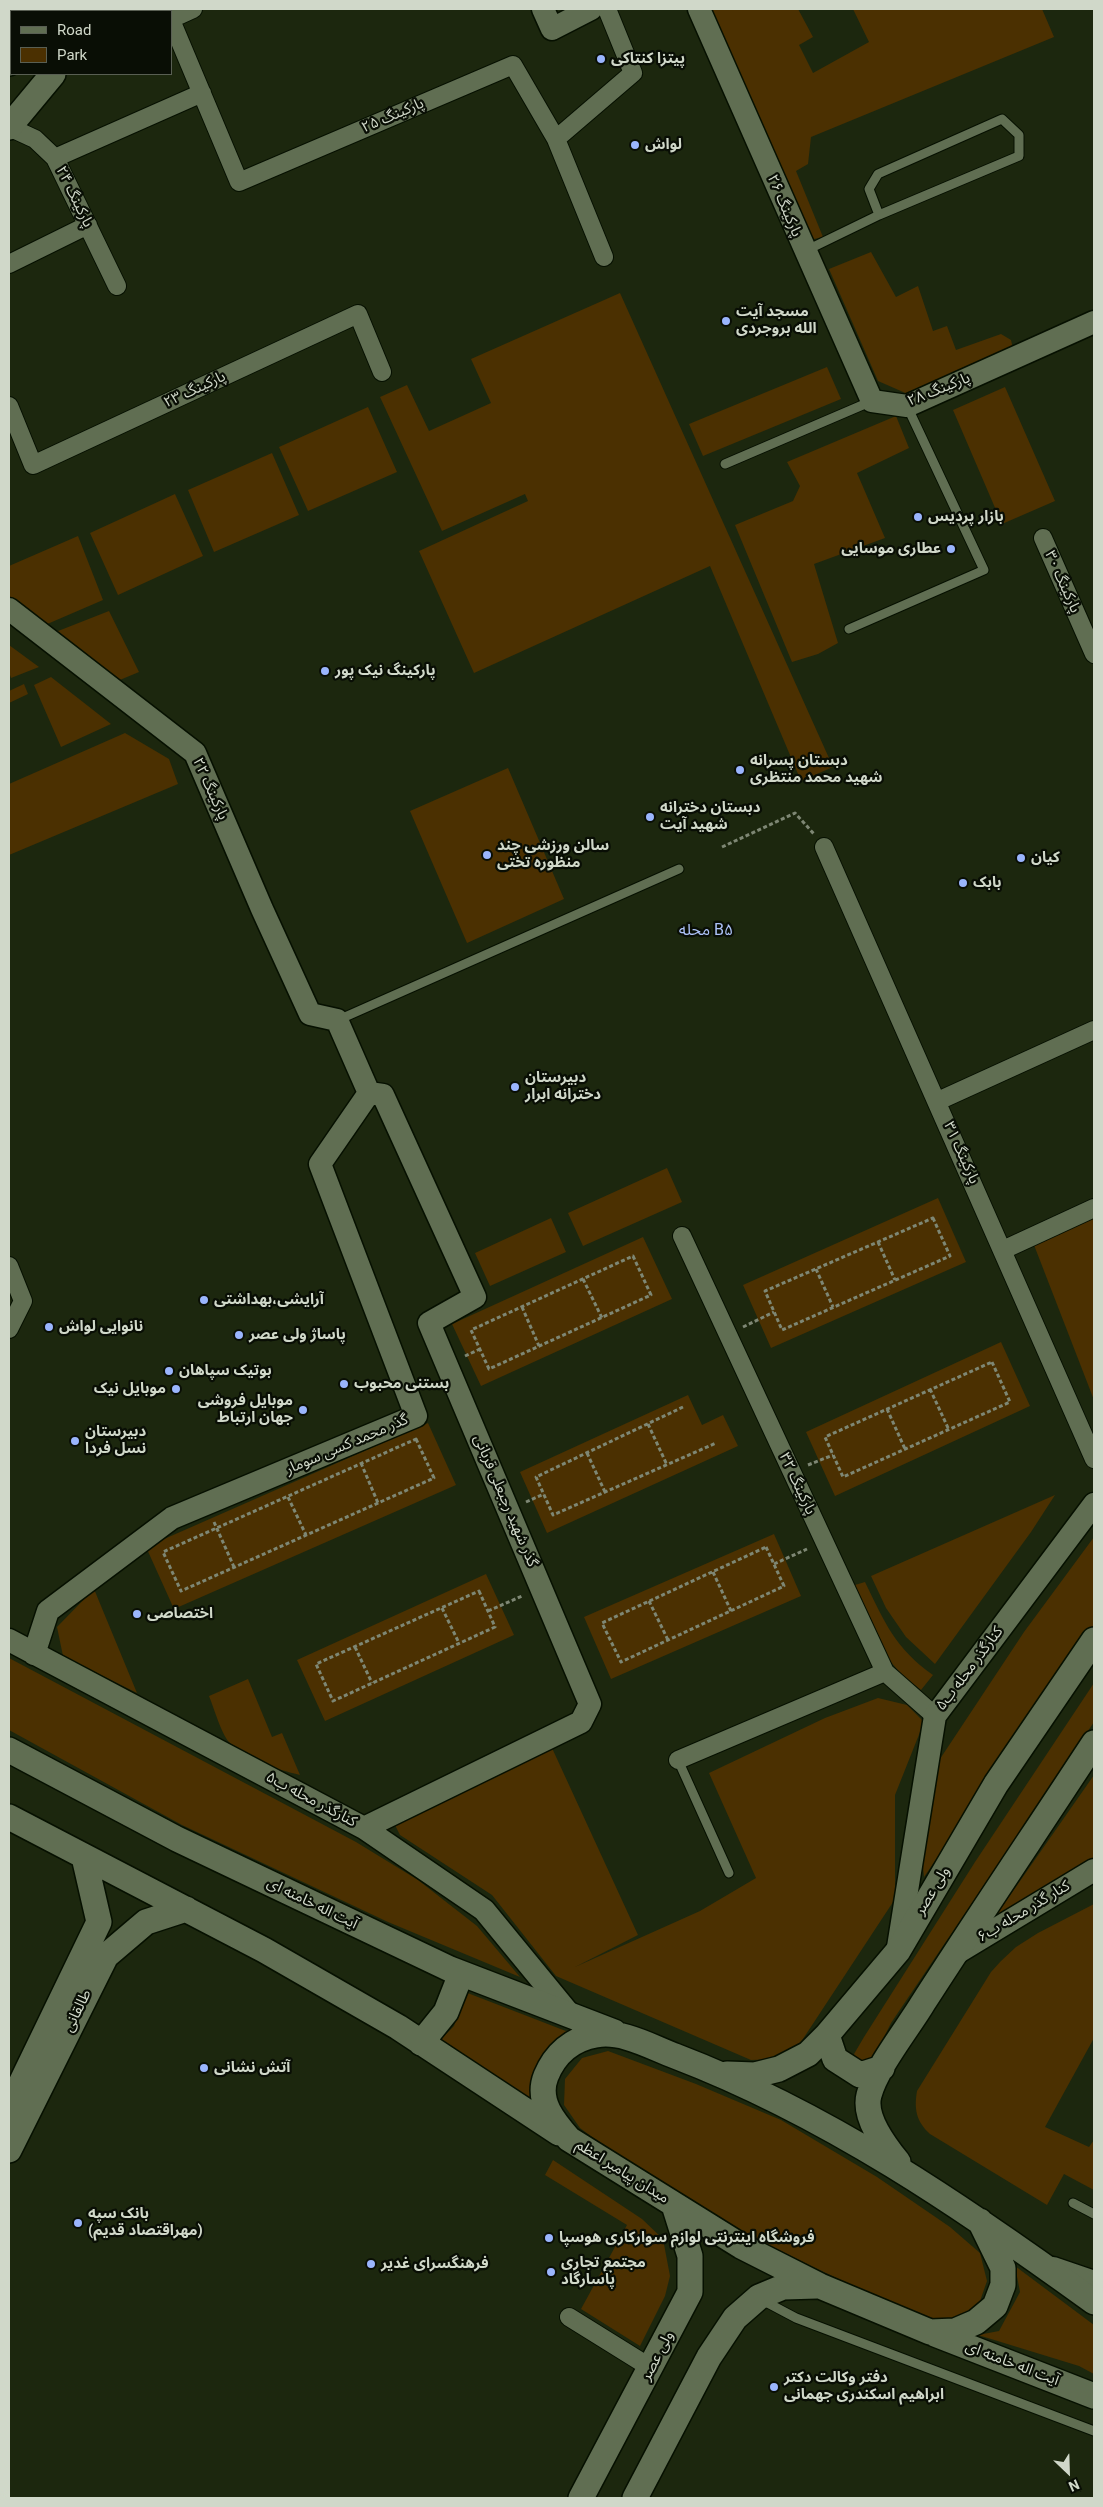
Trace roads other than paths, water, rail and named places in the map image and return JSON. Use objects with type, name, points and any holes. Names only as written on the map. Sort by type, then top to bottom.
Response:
[{"type":"main road","points":[[9,127],[52,75]]},
{"type":"main road","name":"ولی عصر","points":[[720,2074],[755,2075],[779,2068],[808,2054],[827,2035],[898,1951],[996,1784],[1094,1640]]},
{"type":"main road","points":[[913,2179],[883,2145],[872,2122],[868,2096],[882,2068],[954,1954],[1094,1743]]},
{"type":"main road","name":"آیت اله خامنه ای","points":[[9,1750],[177,1839],[461,1974],[626,2037]]},
{"type":"main road","points":[[9,1817],[264,1950],[422,2043],[569,2139]]},
{"type":"main road","name":"طالقانی","points":[[9,2108],[99,1922],[84,1857]]},
{"type":"main road","name":"طالقانی","points":[[9,2150],[106,1956],[146,1922],[186,1910]]},
{"type":"main road","points":[[422,2043],[446,2012],[461,1974]]},
{"type":"main road","name":"میدان پیامبر اعظم","points":[[597,2035],[626,2037],[720,2074],[866,2147],[980,2221],[1003,2268],[1003,2285],[995,2306],[976,2322],[955,2331],[930,2332],[820,2286],[741,2246],[569,2139],[555,2124],[544,2102],[544,2083],[552,2061],[572,2043],[597,2035]]},
{"type":"main road","points":[[827,2035],[835,2059],[860,2075],[882,2068]]},
{"type":"main road","name":"ولی عصر","points":[[581,2498],[690,2292],[690,2256],[674,2205]]},
{"type":"main road","points":[[980,2221],[1094,2302]]},
{"type":"main road","points":[[635,2498],[710,2357],[735,2318],[758,2297],[783,2287],[820,2286]]},
{"type":"main road","name":"آیت اله خامنه ای","points":[[930,2332],[1094,2396]]},
{"type":"street","points":[[172,19],[193,9]]},
{"type":"street","points":[[543,9],[552,29],[591,9]]},
{"type":"street","points":[[556,139],[633,73],[607,9]]},
{"type":"street","name":"پارکینگ ۲۶","points":[[699,9],[804,251],[872,401]]},
{"type":"street","name":"پارکینگ ۲۵","points":[[172,21],[239,182],[512,65],[556,139],[604,257]]},
{"type":"street","points":[[55,158],[202,93]]},
{"type":"street","name":"پارکینگ ۲۴","points":[[9,127],[35,139],[55,158],[117,286]]},
{"type":"street","points":[[9,264],[88,226]]},
{"type":"street","name":"پارکینگ ۲۳","points":[[9,406],[33,466],[358,314],[382,372]]},
{"type":"street","name":"پارکینگ ۲۸","points":[[872,401],[907,406],[1094,322]]},
{"type":"street","name":"پارکینگ ۳۰","points":[[1043,538],[1094,654]]},
{"type":"street","name":"پارکینگ ۲۲","points":[[9,609],[195,753],[262,909],[310,1014],[338,1020]]},
{"type":"street","name":"پارکینگ ۳۱","points":[[824,847],[938,1101],[1094,1459]]},
{"type":"street","points":[[338,1020],[369,1093]]},
{"type":"street","points":[[938,1101],[1094,1030]]},
{"type":"street","name":"گذر شهید رجبعلی قربانی","points":[[364,1828],[582,1722],[590,1704],[429,1323],[475,1297],[384,1095],[369,1093]]},
{"type":"street","name":"گذر محمد کسی سومار","points":[[34,1654],[48,1611],[172,1518],[416,1416],[320,1164],[369,1093]]},
{"type":"street","points":[[1003,1250],[1094,1208]]},
{"type":"street","name":"پارکینگ ۳۲","points":[[682,1236],[885,1672],[935,1716]]},
{"type":"street","points":[[9,1266],[23,1301],[9,1329]]},
{"type":"street","name":"کنارگذر محله ب۵","points":[[898,1951],[935,1716],[1094,1504]]},
{"type":"street","name":"کنارگذر محله ب۵","points":[[9,1640],[364,1828],[484,1910],[571,2016]]},
{"type":"street","points":[[678,1760],[885,1672]]},
{"type":"street","name":"کنار گذر محله ب۶","points":[[954,1954],[1094,1870]]},
{"type":"street","points":[[1043,2264],[1094,2282]]},
{"type":"street","points":[[569,2317],[651,2368]]},
{"type":"lane","points":[[804,251],[879,215],[1019,156],[1020,135],[1002,119],[878,174],[869,189],[879,215]]},
{"type":"lane","points":[[725,464],[872,401]]},
{"type":"lane","points":[[849,629],[984,570],[907,406]]},
{"type":"lane","points":[[338,1020],[679,870]]},
{"type":"lane","points":[[678,1760],[729,1873]]},
{"type":"lane","points":[[1072,2203],[1094,2214]]},
{"type":"lane","points":[[758,2297],[796,2318],[1094,2431]]},
{"type":"place","name":"پیتزا کنتاکی","points":[[601,59]]},
{"type":"place","name":"لواش","points":[[635,145]]},
{"type":"place","name":"مسجد آیت الله بروجردی","points":[[726,321]]},
{"type":"place","name":"بازار پردیس","points":[[918,517]]},
{"type":"place","name":"عطاری موسایی","points":[[951,549]]},
{"type":"place","name":"پارکینگ نیک پور","points":[[325,671]]},
{"type":"place","name":"دبستان پسرانه شهید محمد منتظری","points":[[740,770]]},
{"type":"place","name":"دبستان دخترانه شهید آیت","points":[[650,817]]},
{"type":"place","name":"سالن ورزشی چند منظوره تختی","points":[[487,855]]},
{"type":"place","name":"کیان","points":[[1021,858]]},
{"type":"place","name":"بابک","points":[[963,883]]},
{"type":"place","name":"دبیرستان دخترانه ابرار","points":[[515,1087]]},
{"type":"place","name":"آرایشی،بهداشتی","points":[[204,1300]]},
{"type":"place","name":"نانوایی لواش","points":[[49,1327]]},
{"type":"place","name":"پاساژ ولی عصر","points":[[239,1335]]},
{"type":"place","name":"بوتیک سپاهان","points":[[169,1371]]},
{"type":"place","name":"بستنی محبوب","points":[[344,1384]]},
{"type":"place","name":"موبایل نیک","points":[[176,1389]]},
{"type":"place","name":"موبایل فروشی جهان ارتباط","points":[[303,1410]]},
{"type":"place","name":"دبیرستان نسل فردا","points":[[75,1441]]},
{"type":"place","name":"اختصاصی","points":[[137,1614]]},
{"type":"place","name":"آتش نشانی","points":[[204,2068]]},
{"type":"place","name":"بانک سپه (مهراقتصاد قدیم)","points":[[78,2223]]},
{"type":"place","name":"فروشگاه اینترنتی لوازم سوارکاری هوسپا","points":[[549,2238]]},
{"type":"place","name":"فرهنگسرای غدیر","points":[[371,2264]]},
{"type":"place","name":"مجتمع تجاری پاسارگاد","points":[[551,2272]]},
{"type":"place","name":"دفتر وکالت دکتر ابراهیم اسکندری جهمانی","points":[[774,2387]]},
{"type":"district","name":"محله B۵","points":[[706,931]]}]
